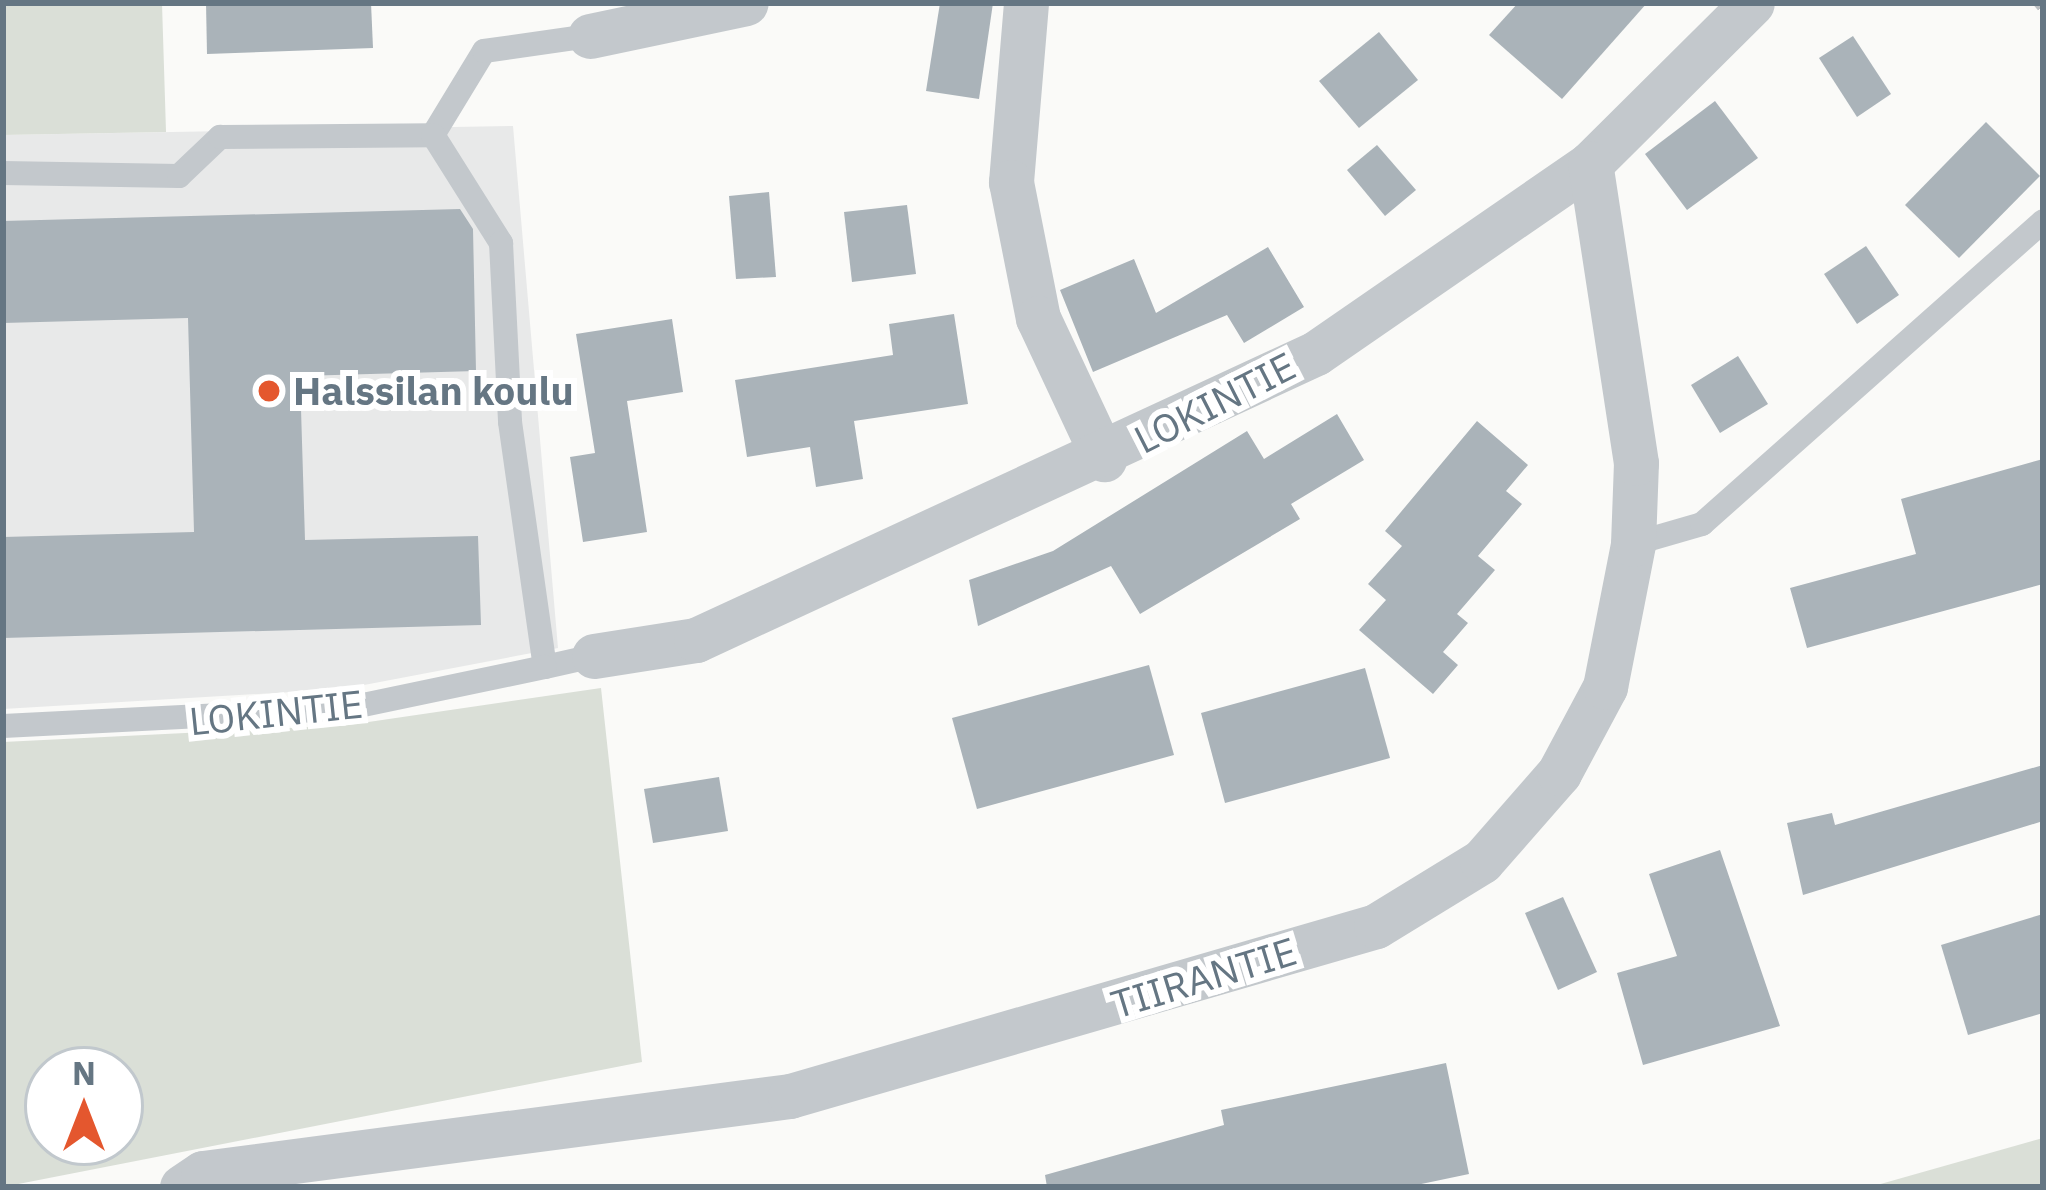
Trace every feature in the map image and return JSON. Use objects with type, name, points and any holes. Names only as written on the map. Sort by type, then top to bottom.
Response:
[{"type":"street","points":[[590,36],[746,3]]},
{"type":"street","points":[[1026,3],[1011,182],[1038,318],[1104,459]]},
{"type":"street","name":"LOKINTIE","points":[[594,656],[697,640],[1104,459],[1316,352],[1590,164],[1752,3]]},
{"type":"street","name":"TIIRANTIE","points":[[182,1187],[203,1173],[790,1096],[1376,926],[1482,861],[1559,773],[1605,687],[1634,544],[1636,463],[1590,164]]},
{"type":"lane","points":[[434,135],[484,51],[590,36]]},
{"type":"lane","points":[[3,173],[178,176],[220,137],[434,135]]},
{"type":"lane","points":[[434,135],[501,243],[510,422],[545,667]]},
{"type":"lane","points":[[1634,544],[1702,524],[2043,221]]},
{"type":"lane","name":"LOKINTIE","points":[[3,726],[344,709],[594,656]]},
{"type":"path","points":[[2037,3],[2043,10]]},
{"type":"shaded area","points":[[3,3],[162,3],[166,132],[3,135]]},
{"type":"shaded area","name":"Halssilan koulu","points":[[513,126],[558,648],[343,689],[3,709],[3,135]]},
{"type":"shaded area","points":[[601,688],[642,1062],[144,1159],[144,1046],[24,1046],[24,1166],[110,1166],[3,1187],[3,742],[348,725]]},
{"type":"shaded area","points":[[2043,1138],[2043,1187],[1870,1187]]},
{"type":"building","points":[[206,3],[371,3],[373,48],[207,54]]},
{"type":"building","points":[[940,3],[993,3],[979,99],[926,91]]},
{"type":"building","points":[[1518,3],[1647,3],[1562,99],[1489,35]]},
{"type":"building","points":[[1379,32],[1418,80],[1359,128],[1319,81]]},
{"type":"building","points":[[1853,36],[1891,94],[1857,117],[1819,58]]},
{"type":"building","points":[[1715,101],[1758,158],[1687,210],[1645,154]]},
{"type":"building","points":[[1986,122],[2040,176],[1959,258],[1905,205]]},
{"type":"building","points":[[1377,145],[1416,190],[1385,216],[1347,170]]},
{"type":"building","points":[[769,192],[776,277],[736,279],[729,196]]},
{"type":"building","points":[[907,205],[916,274],[852,282],[844,212]]},
{"type":"building","name":"Halssilan koulu","points":[[460,209],[473,229],[476,371],[300,376],[305,540],[478,536],[481,625],[3,638],[3,537],[194,532],[188,318],[3,323],[3,221]]},
{"type":"building","points":[[1866,246],[1899,295],[1857,324],[1824,274]]},
{"type":"building","points":[[1268,247],[1304,307],[1244,343],[1227,315],[1093,372],[1060,290],[1134,259],[1156,313]]},
{"type":"building","points":[[954,314],[968,404],[854,421],[863,479],[816,487],[810,447],[747,457],[735,380],[893,355],[889,324]]},
{"type":"building","points":[[672,319],[683,392],[627,401],[647,532],[583,542],[570,457],[595,453],[576,334]]},
{"type":"building","points":[[1738,356],[1768,404],[1720,433],[1691,385]]},
{"type":"building","points":[[1337,414],[1364,460],[1291,504],[1300,519],[1140,614],[1111,566],[978,626],[969,580],[1053,551],[1247,431],[1264,459]]},
{"type":"building","points":[[1477,421],[1528,465],[1506,491],[1522,504],[1478,556],[1495,570],[1457,614],[1468,623],[1443,652],[1458,665],[1433,694],[1359,630],[1386,600],[1368,584],[1402,546],[1385,531]]},
{"type":"building","points":[[2043,459],[2043,584],[1807,648],[1790,588],[1916,554],[1901,499]]},
{"type":"building","points":[[1149,665],[1174,755],[977,809],[952,718]]},
{"type":"building","points":[[1365,668],[1390,758],[1225,803],[1201,713]]},
{"type":"building","points":[[2043,765],[2043,821],[1803,895],[1787,823],[1832,813],[1835,825]]},
{"type":"building","points":[[719,777],[728,831],[653,843],[644,789]]},
{"type":"building","points":[[1720,850],[1780,1026],[1643,1065],[1617,973],[1677,956],[1649,874]]},
{"type":"building","points":[[1563,897],[1597,972],[1558,990],[1525,913]]},
{"type":"building","points":[[2043,914],[2043,1013],[1968,1035],[1941,945]]},
{"type":"building","points":[[1446,1063],[1469,1174],[1407,1187],[1047,1187],[1045,1175],[1224,1125],[1221,1110]]},
{"type":"place","name":"Halssilan koulu","points":[[269,391]]}]
